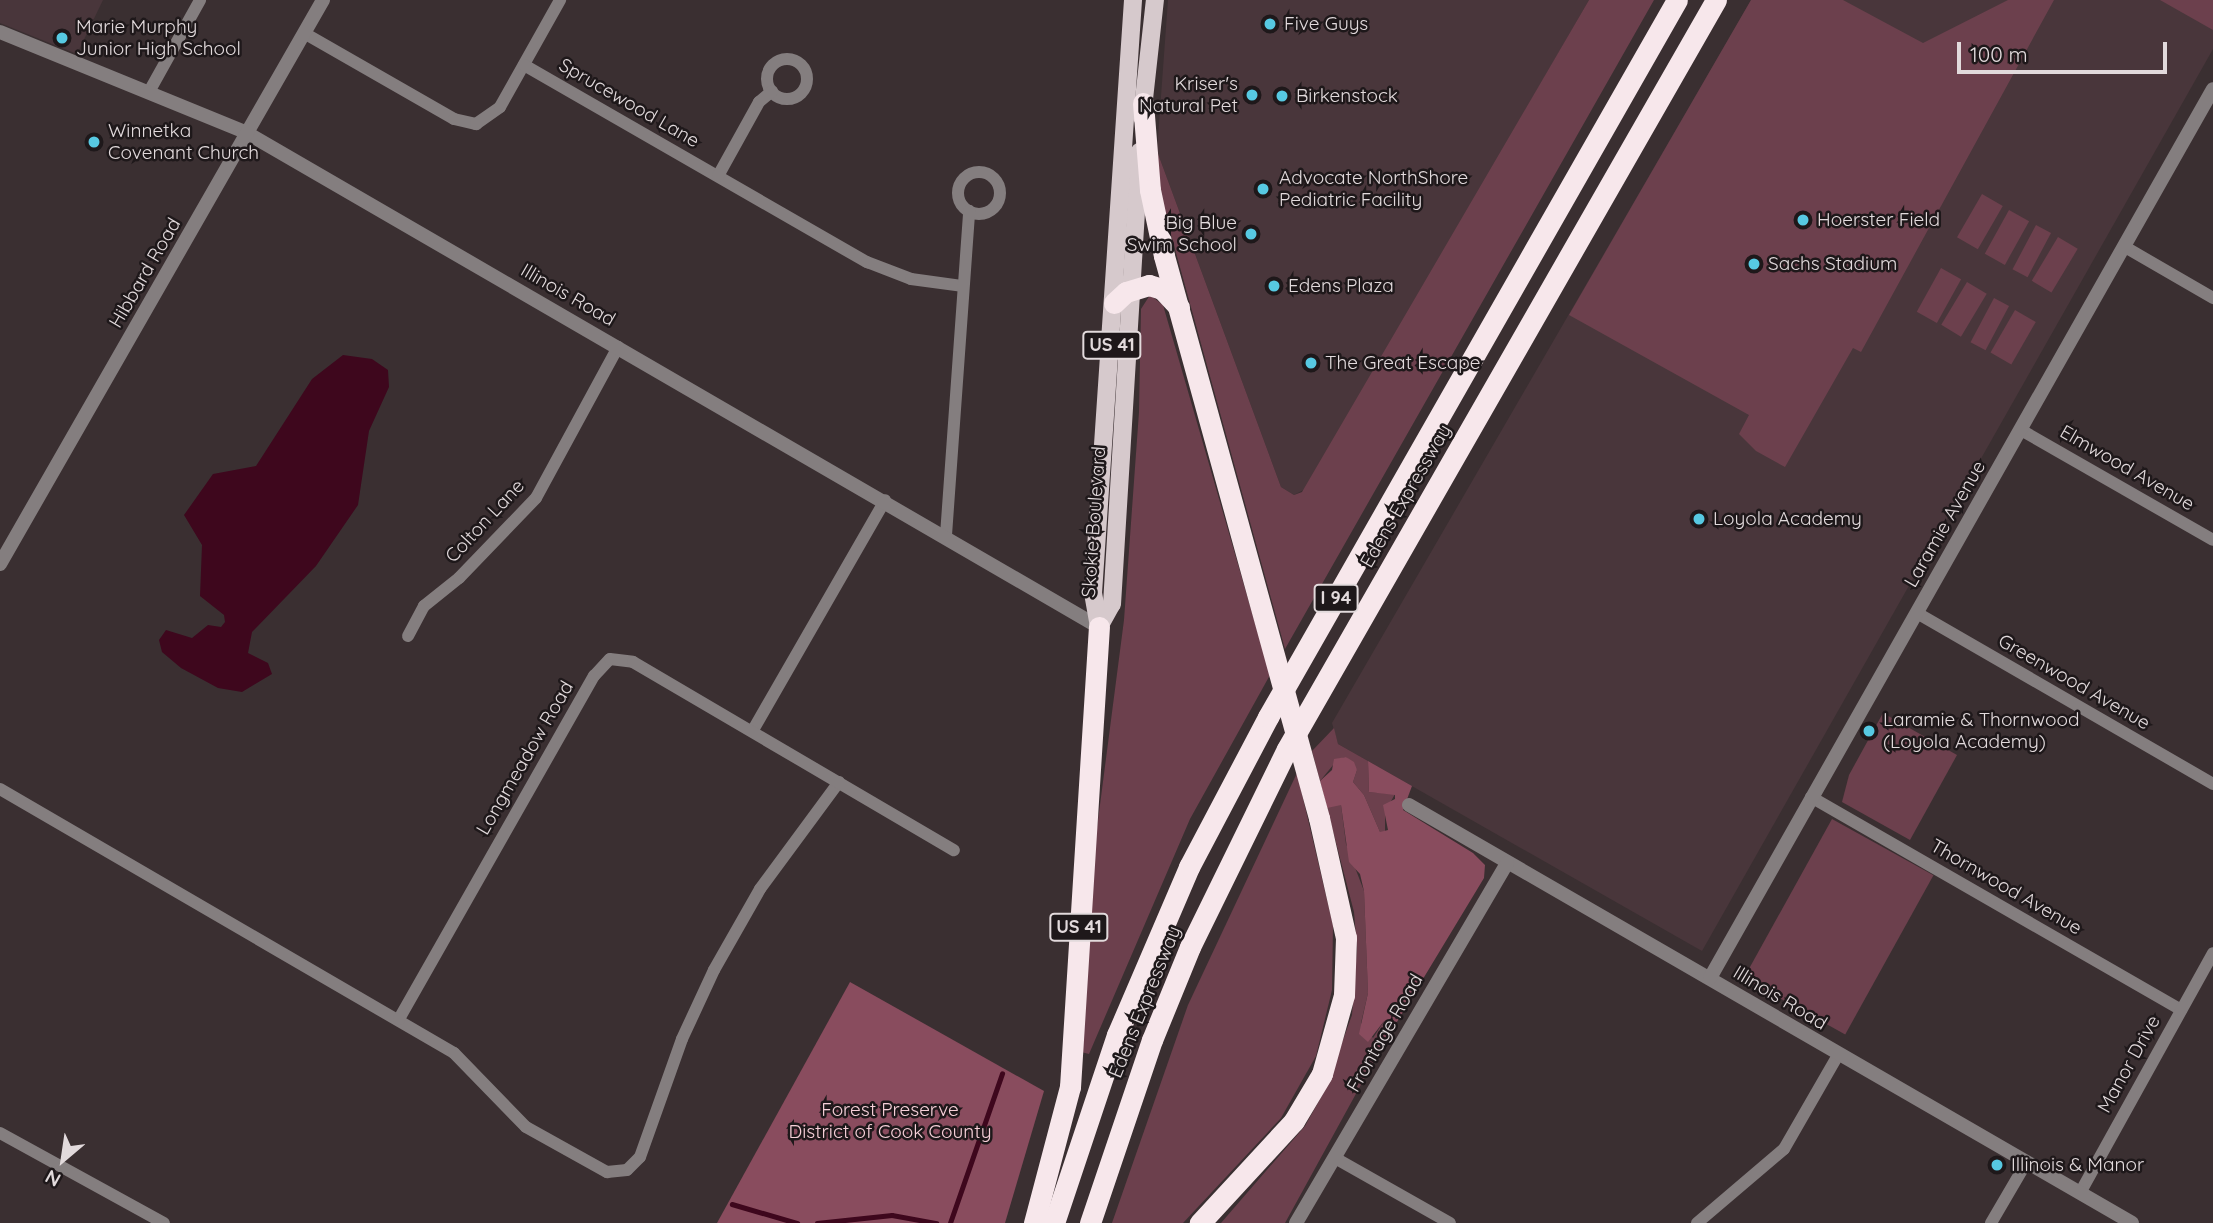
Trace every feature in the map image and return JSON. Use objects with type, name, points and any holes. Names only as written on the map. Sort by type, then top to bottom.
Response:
[{"type":"highway","name":"Edens Expressway","points":[[1054,1223],[1117,1035],[1189,867],[1268,717],[1677,0]]},
{"type":"highway","name":"Edens Expressway","points":[[1090,1223],[1152,1040],[1190,947],[1287,749],[1716,0]]},
{"type":"highway","name":"US 41","points":[[1143,103],[1150,190],[1319,818],[1346,938],[1344,995],[1330,1050],[1294,1121],[1200,1223]]},
{"type":"highway","points":[[1123,296],[1156,286],[1180,309]]},
{"type":"highway","name":"US 41","points":[[1034,1223],[1070,1087],[1099,627]]},
{"type":"main road","name":"Skokie Boulevard","points":[[1099,627],[1112,604],[1133,0]]},
{"type":"main road","name":"Skokie Boulevard","points":[[1123,296],[1155,0]]},
{"type":"street","points":[[149,90],[200,0]]},
{"type":"street","name":"Hibbard Road","points":[[0,564],[323,0]]},
{"type":"street","points":[[304,33],[464,122],[475,124],[494,115],[560,0]]},
{"type":"street","name":"Illinois Road","points":[[0,32],[149,90],[247,133],[946,535],[1099,627]]},
{"type":"street","name":"Sprucewood Lane","points":[[524,65],[867,262],[911,279],[961,286]]},
{"type":"street","name":"Laramie Avenue","points":[[1710,978],[2213,89]]},
{"type":"street","points":[[718,176],[759,102],[772,91]]},
{"type":"street","points":[[946,535],[961,286],[970,211]]},
{"type":"street","points":[[2125,247],[2213,298]]},
{"type":"street","name":"Colton Lane","points":[[408,636],[424,606],[459,578],[536,498],[618,347]]},
{"type":"street","name":"Elmwood Avenue","points":[[2021,430],[2213,540]]},
{"type":"street","points":[[753,730],[885,500]]},
{"type":"street","name":"Greenwood Avenue","points":[[1917,613],[2213,784]]},
{"type":"street","name":"Longmeadow Road","points":[[399,1019],[604,664],[617,658],[633,662],[753,730],[954,850]]},
{"type":"street","points":[[0,789],[399,1019],[468,1063],[536,1135],[595,1168],[627,1170],[644,1148],[690,1021],[732,938],[760,890],[839,782]]},
{"type":"street","name":"Thornwood Avenue","points":[[1811,797],[2181,1010]]},
{"type":"street","name":"Illinois Road","points":[[1409,805],[2132,1223]]},
{"type":"street","name":"Frontage Road","points":[[1296,1223],[1507,863]]},
{"type":"street","name":"Manor Drive","points":[[2080,1193],[2213,953]]},
{"type":"street","points":[[1697,1223],[1784,1149],[1838,1055]]},
{"type":"street","points":[[0,1133],[164,1223]]},
{"type":"street","points":[[1335,1158],[1450,1223]]},
{"type":"street","points":[[1991,1223],[2026,1163]]},
{"type":"shaded area","name":"Marie Murphy Junior High School","points":[[0,0],[103,0],[77,54],[0,23]]},
{"type":"shaded area","name":"Edens Plaza","points":[[1168,0],[1589,0],[1309,487],[1294,495],[1281,487],[1157,151]]},
{"type":"shaded area","points":[[1589,0],[1654,0],[1285,649],[1156,180],[1157,151],[1281,487],[1294,495],[1302,492]]},
{"type":"shaded area","name":"Loyola Academy","points":[[1751,0],[2213,0],[2213,49],[1702,951],[1338,744],[1332,723]]},
{"type":"shaded area","name":"Sachs Stadium","points":[[1751,0],[1843,0],[1923,43],[2008,0],[2054,0],[1861,352],[1853,348],[1785,467],[1756,451],[1739,434],[1749,415],[1569,315]]},
{"type":"shaded area","points":[[2160,0],[2213,0],[2213,30]]},
{"type":"shaded area","points":[[1982,194],[2003,206],[1978,249],[1957,237]]},
{"type":"shaded area","points":[[2009,210],[2029,221],[2005,265],[1985,254]]},
{"type":"shaded area","points":[[2036,225],[2051,233],[2028,277],[2013,269]]},
{"type":"shaded area","points":[[2058,237],[2078,249],[2051,293],[2032,281]]},
{"type":"shaded area","points":[[1941,268],[1961,279],[1937,323],[1917,312]]},
{"type":"shaded area","points":[[1967,282],[1987,294],[1961,337],[1941,325]]},
{"type":"shaded area","points":[[1150,295],[1163,305],[1270,675],[1190,819],[1089,1054],[1081,1052],[1094,851],[1124,620],[1139,412],[1141,309]]},
{"type":"shaded area","points":[[1994,298],[2009,306],[1986,350],[1971,342]]},
{"type":"shaded area","points":[[2015,310],[2036,322],[2011,364],[1990,352]]},
{"type":"shaded area","points":[[343,355],[372,359],[388,370],[389,387],[369,431],[358,505],[316,566],[252,632],[248,653],[268,663],[272,674],[242,692],[218,688],[181,668],[162,652],[159,640],[166,630],[192,638],[208,625],[221,627],[225,622],[224,615],[200,596],[202,545],[184,515],[213,474],[256,466],[312,379]]},
{"type":"shaded area","points":[[1883,713],[1957,755],[1910,840],[1842,802],[1849,775]]},
{"type":"shaded area","points":[[1334,728],[1338,744],[1368,761],[1369,792],[1395,794],[1385,812],[1385,834],[1380,832],[1364,795],[1353,782],[1357,770],[1346,757],[1338,759],[1320,781],[1312,751]]},
{"type":"shaded area","points":[[1297,773],[1333,925],[1332,990],[1316,1056],[1281,1118],[1183,1223],[1112,1223],[1188,1005]]},
{"type":"shaded area","points":[[1336,803],[1341,805],[1346,844],[1364,891],[1368,993],[1361,1023],[1373,1038],[1384,1021],[1376,1045],[1380,1050],[1285,1223],[1221,1223],[1305,1126],[1324,1092],[1352,1015],[1357,948],[1354,912],[1327,808]]},
{"type":"shaded area","points":[[1832,819],[1933,875],[1845,1034],[1744,978]]},
{"type":"green space","points":[[1346,757],[1354,762],[1357,770],[1353,782],[1364,795],[1380,832],[1388,830],[1383,805],[1395,799],[1395,795],[1369,792],[1368,761],[1412,786],[1403,810],[1473,853],[1485,865],[1484,878],[1380,1050],[1376,1045],[1384,1021],[1368,1042],[1359,1034],[1368,993],[1364,891],[1360,874],[1349,862],[1341,805],[1327,808],[1320,781],[1332,770],[1334,759]]},
{"type":"green space","name":"Forest Preserve District of Cook County","points":[[850,982],[1044,1091],[1005,1223],[717,1223]]},
{"type":"waterway","points":[[950,1223],[1002,1074]]},
{"type":"waterway","points":[[732,1204],[797,1223]]},
{"type":"waterway","points":[[817,1223],[892,1215],[936,1223]]},
{"type":"place","name":"Five Guys","points":[[1270,24]]},
{"type":"place","name":"Marie Murphy Junior High School","points":[[62,38]]},
{"type":"place","name":"Kriser's Natural Pet","points":[[1252,95]]},
{"type":"place","name":"Birkenstock","points":[[1282,96]]},
{"type":"place","name":"Winnetka Covenant Church","points":[[94,142]]},
{"type":"place","name":"Advocate NorthShore Pediatric Facility","points":[[1263,189]]},
{"type":"place","name":"Hoerster Field","points":[[1803,220]]},
{"type":"place","name":"Big Blue Swim School","points":[[1251,234]]},
{"type":"place","name":"Sachs Stadium","points":[[1754,264]]},
{"type":"place","name":"Edens Plaza","points":[[1274,286]]},
{"type":"place","name":"The Great Escape","points":[[1311,363]]},
{"type":"place","name":"Loyola Academy","points":[[1699,519]]},
{"type":"place","name":"Laramie & Thornwood (Loyola Academy)","points":[[1869,731]]},
{"type":"place","name":"Illinois & Manor","points":[[1997,1165]]}]
